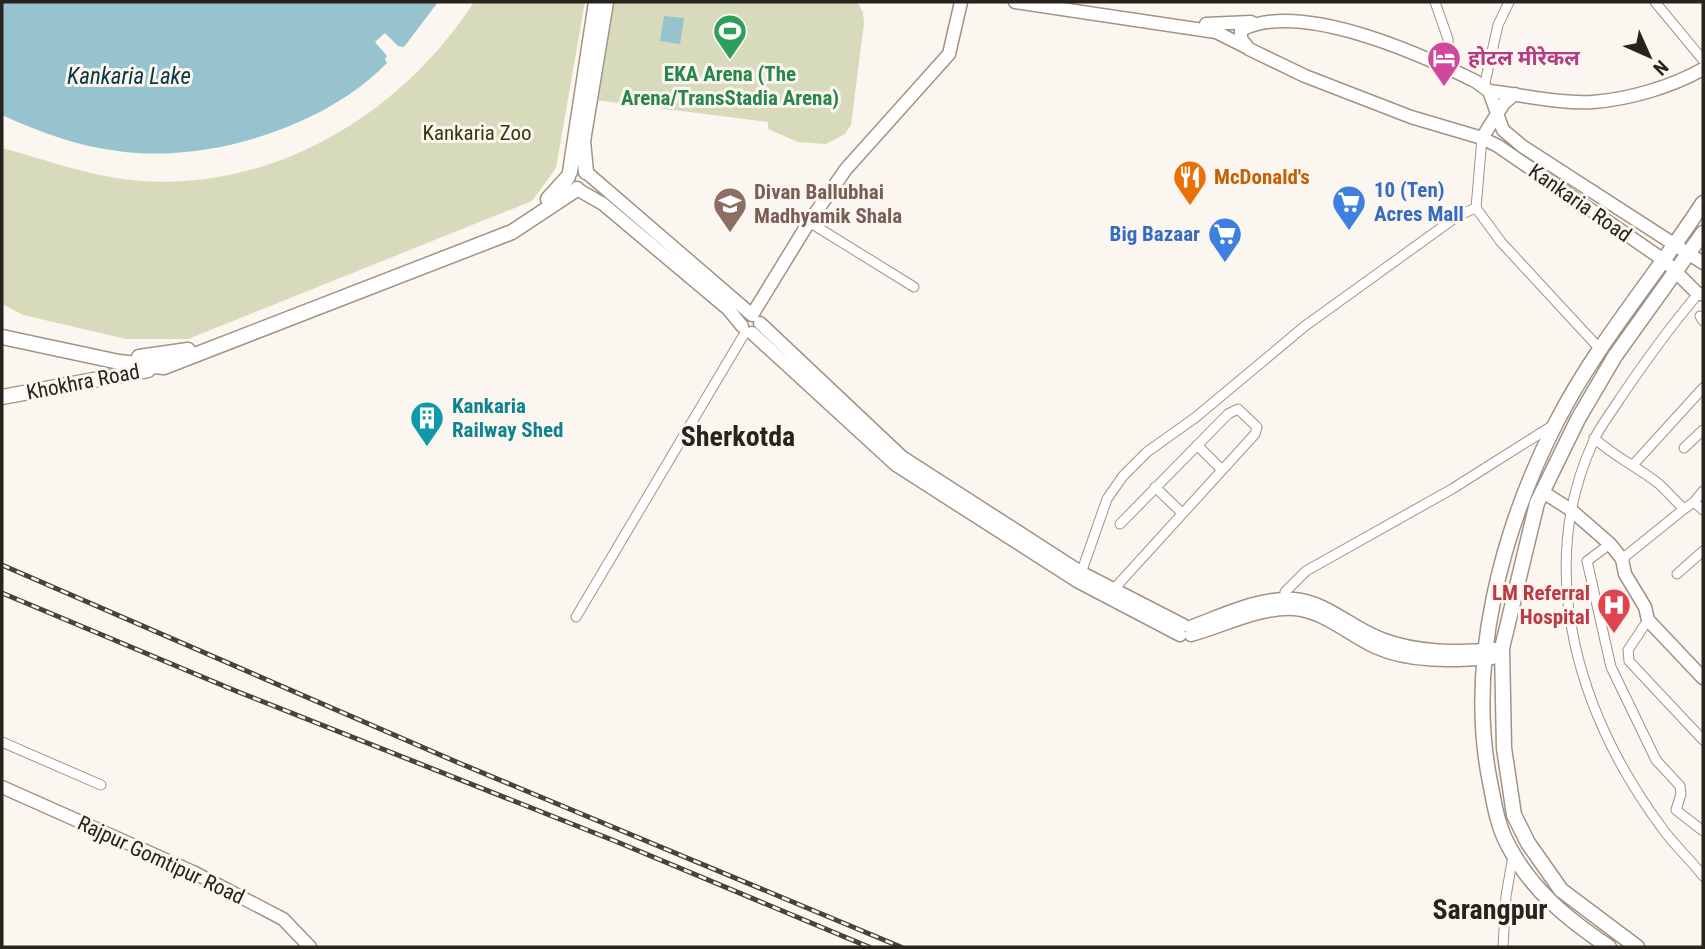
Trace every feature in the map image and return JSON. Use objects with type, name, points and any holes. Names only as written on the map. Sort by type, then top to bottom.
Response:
[{"type":"main road","points":[[119,375],[135,360],[188,355],[524,225],[572,179],[596,2]]},
{"type":"main road","points":[[572,179],[587,183],[583,141],[606,2]]},
{"type":"main road","points":[[752,325],[766,289],[773,285],[809,222],[882,125],[949,54],[961,2]]},
{"type":"main road","points":[[1015,2],[1216,32],[1249,49]]},
{"type":"main road","points":[[1061,2],[1218,25],[1299,18],[1344,28],[1449,68],[1487,89],[1515,94],[1592,102],[1636,94],[1684,79],[1703,69]]},
{"type":"main road","points":[[1249,49],[1241,39],[1241,30],[1254,22]]},
{"type":"main road","name":"Kankaria Road","points":[[1249,49],[1369,102],[1482,138],[1665,261],[1701,294]]},
{"type":"main road","points":[[1487,89],[1503,130],[1541,161],[1703,263]]},
{"type":"main road","points":[[1482,138],[1497,114],[1515,94]]},
{"type":"main road","points":[[586,172],[886,449],[896,465],[1080,577],[1186,630],[1261,603],[1284,604],[1311,611],[1378,649],[1410,657],[1502,653]]},
{"type":"main road","points":[[572,179],[728,309],[752,325]]},
{"type":"main road","points":[[1609,947],[1543,896],[1514,855],[1495,809],[1484,753],[1483,654],[1522,498],[1556,423],[1599,348],[1665,261],[1703,203]]},
{"type":"main road","points":[[1637,947],[1561,890],[1538,859],[1514,815],[1504,748],[1502,653],[1537,503],[1542,492],[1578,419],[1615,356],[1703,233]]},
{"type":"main road","points":[[3,333],[164,367]]},
{"type":"main road","name":"Khokhra Road","points":[[2,397],[164,367],[188,355]]},
{"type":"main road","points":[[1542,492],[1571,510],[1622,559],[1625,574],[1645,607],[1648,620],[1703,678]]},
{"type":"main road","points":[[1080,577],[1113,590],[1186,630]]},
{"type":"main road","name":"Rajpur Gomtipur Road","points":[[2,787],[193,872],[283,919],[310,947]]},
{"type":"street","points":[[1436,2],[1448,39],[1449,68]]},
{"type":"street","points":[[1487,89],[1498,25],[1509,2]]},
{"type":"street","points":[[1655,2],[1703,60]]},
{"type":"street","points":[[1482,138],[1476,208],[1502,242],[1599,348]]},
{"type":"street","points":[[1080,577],[1107,499],[1123,476],[1147,452],[1196,417],[1359,286],[1459,215],[1476,208]]},
{"type":"street","points":[[809,222],[914,288]]},
{"type":"street","points":[[1701,294],[1661,338],[1594,438],[1576,487],[1571,510],[1566,568],[1575,655],[1601,727],[1620,763],[1660,826],[1703,876]]},
{"type":"street","points":[[576,617],[752,325]]},
{"type":"street","points":[[1633,465],[1703,388]]},
{"type":"street","points":[[1113,590],[1181,512],[1255,434],[1257,427],[1238,409],[1228,414],[1119,524]]},
{"type":"street","points":[[1284,604],[1291,583],[1306,571],[1452,489],[1556,423]]},
{"type":"street","points":[[1684,449],[1703,430]]},
{"type":"street","points":[[1594,438],[1616,458],[1633,465],[1658,484],[1684,509]]},
{"type":"street","points":[[1197,445],[1222,470]]},
{"type":"street","points":[[1155,486],[1181,512]]},
{"type":"street","points":[[1622,559],[1695,502],[1703,491]]},
{"type":"street","points":[[1695,502],[1703,510]]},
{"type":"street","points":[[1609,544],[1587,561],[1611,667],[1656,760],[1680,786],[1681,794],[1676,810],[1703,831]]},
{"type":"street","points":[[1676,574],[1702,556]]},
{"type":"street","points":[[1648,620],[1628,650],[1629,661],[1703,740]]},
{"type":"street","points":[[2,742],[101,785]]},
{"type":"street","points":[[1503,947],[1506,896],[1514,855]]},
{"type":"green space","name":"Kankaria Zoo","points":[[474,2],[585,2],[556,168],[532,201],[188,339],[126,339],[23,315],[2,304],[2,148],[89,172],[142,181],[192,180],[241,172],[287,158],[332,136],[373,110],[411,78],[445,42]]},
{"type":"green space","name":"EKA Arena (The Arena/TransStadia Arena)","points":[[611,2],[857,2],[863,12],[864,23],[851,125],[845,134],[826,144],[798,142],[768,129],[768,122],[595,100]]},
{"type":"water","name":"Kankaria Lake","points":[[2,2],[438,2],[404,47],[398,46],[385,33],[375,42],[387,56],[387,63],[361,86],[331,106],[263,136],[226,146],[153,154],[103,149],[73,142],[2,115]]},
{"type":"water","points":[[664,16],[684,18],[680,44],[660,41]]},
{"type":"railway","points":[[2,565],[459,763],[901,947]]},
{"type":"railway","points":[[2,593],[236,691],[615,841],[869,947]]},
{"type":"place","name":"EKA Arena (The Arena/TransStadia Arena)","points":[[730,61]]},
{"type":"place","name":"होटल मीरेकल","points":[[1444,88]]},
{"type":"place","name":"McDonald's","points":[[1190,207]]},
{"type":"place","name":"10 (Ten) Acres Mall","points":[[1349,232]]},
{"type":"place","name":"Divan Ballubhai Madhyamik Shala","points":[[730,234]]},
{"type":"place","name":"Big Bazaar","points":[[1225,264]]},
{"type":"place","name":"Kankaria Railway Shed","points":[[427,448]]},
{"type":"place","name":"LM Referral Hospital","points":[[1614,635]]},
{"type":"district","name":"Sherkotda","points":[[738,436]]},
{"type":"district","name":"Sarangpur","points":[[1490,909]]}]
